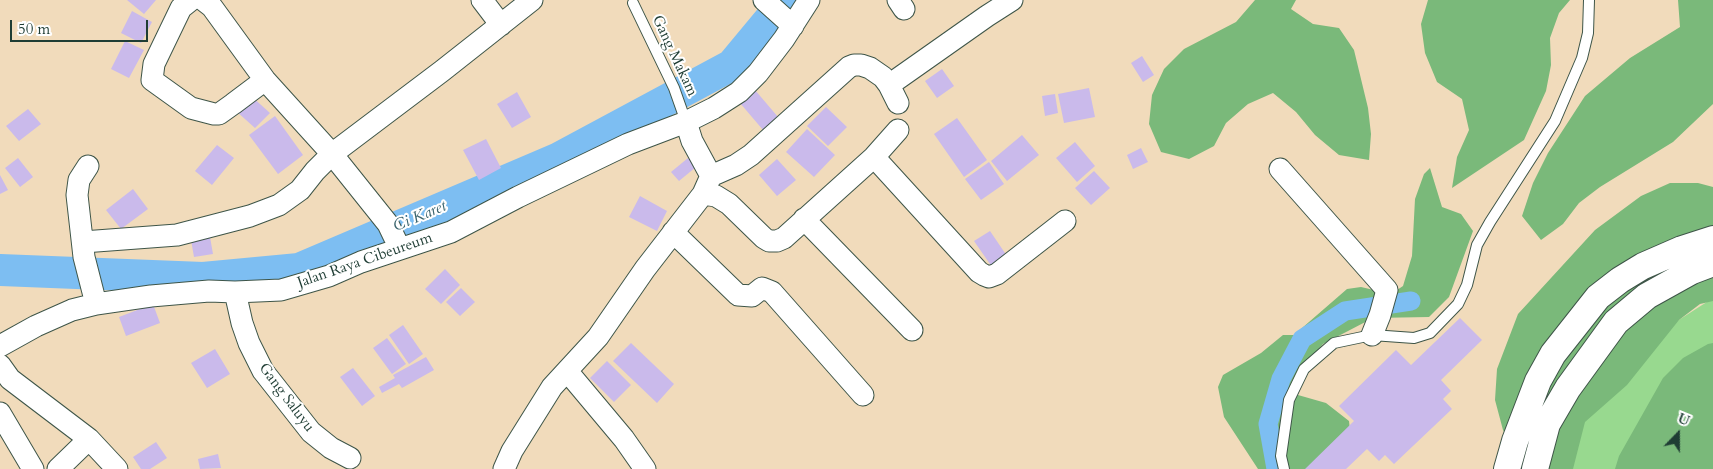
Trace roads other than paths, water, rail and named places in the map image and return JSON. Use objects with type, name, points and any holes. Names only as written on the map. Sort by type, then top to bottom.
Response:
[{"type":"street","points":[[191,0],[180,8],[154,64],[152,80],[190,108],[219,114],[265,80]]},
{"type":"street","points":[[203,0],[212,6],[265,80],[332,154],[394,235]]},
{"type":"street","points":[[482,0],[500,24]]},
{"type":"street","points":[[85,259],[250,216],[290,199],[332,154],[532,0]]},
{"type":"street","points":[[764,0],[787,20]]},
{"type":"street","name":"Jalan Raya Cibeureum","points":[[0,346],[72,310],[96,304],[182,293],[281,290],[329,276],[362,262],[394,235],[451,232],[518,197],[620,148],[683,112],[714,108],[739,92],[771,58],[787,20],[809,0]]},
{"type":"street","points":[[504,469],[512,451],[552,387],[598,337],[707,185],[751,154],[849,67],[861,65],[870,68],[883,77],[893,94],[986,16],[1012,0]]},
{"type":"street","points":[[683,112],[707,185],[716,196],[728,204],[769,241],[777,241],[784,238],[874,157],[898,130]]},
{"type":"street","points":[[874,157],[979,272],[989,277],[997,274],[1065,221]]},
{"type":"street","points":[[88,166],[79,180],[77,188],[85,259],[96,304]]},
{"type":"street","points":[[1280,169],[1387,290],[1372,336]]},
{"type":"street","points":[[804,219],[912,330]]},
{"type":"street","points":[[673,232],[738,295],[752,296],[762,288],[772,292],[863,395]]},
{"type":"street","points":[[1507,469],[1515,441],[1538,381],[1553,354],[1598,297],[1620,280],[1643,266],[1682,249],[1713,239]]},
{"type":"street","points":[[1534,469],[1547,424],[1568,388],[1616,322],[1647,296],[1692,271],[1713,263]]},
{"type":"street","name":"Gang Saluyu","points":[[235,292],[246,337],[263,370],[312,432],[331,448],[350,458]]},
{"type":"street","points":[[0,365],[10,379],[89,439],[117,469]]},
{"type":"street","points":[[567,371],[624,439],[645,469]]},
{"type":"street","points":[[0,414],[33,469]]},
{"type":"street","points":[[58,469],[89,439]]},
{"type":"lane","points":[[1284,469],[1281,456],[1289,400],[1304,369],[1334,343],[1372,336],[1414,338],[1430,333],[1458,304],[1467,285],[1477,245],[1493,216],[1555,121],[1582,58],[1588,33],[1589,0]]},
{"type":"lane","name":"Gang Makam","points":[[633,3],[674,88],[683,112]]},
{"type":"waterway","name":"Ci Karet","points":[[0,270],[203,278],[299,269],[557,159],[732,65],[786,0]]},
{"type":"waterway","points":[[1276,469],[1268,424],[1281,379],[1302,339],[1345,311],[1411,301]]}]
